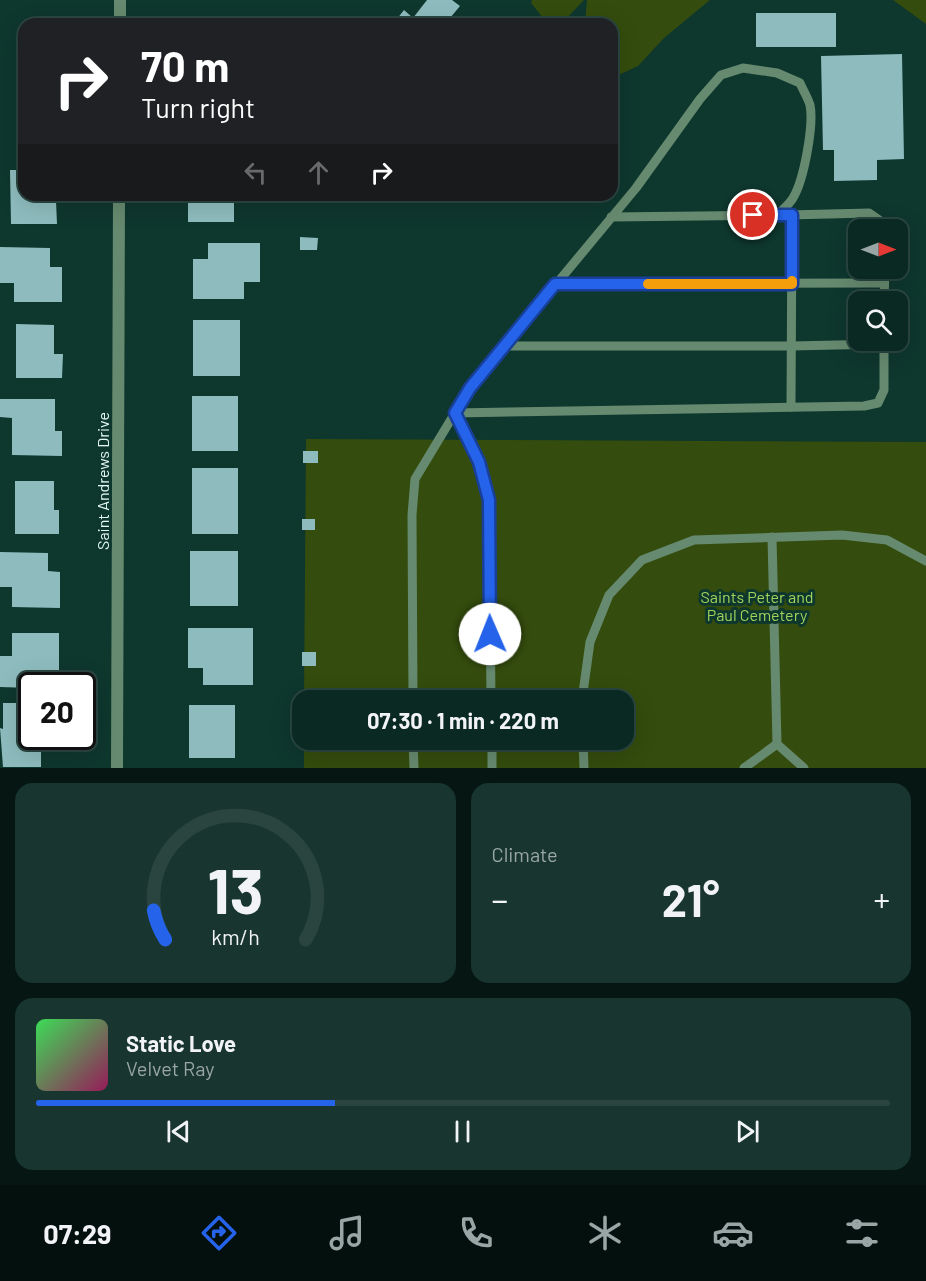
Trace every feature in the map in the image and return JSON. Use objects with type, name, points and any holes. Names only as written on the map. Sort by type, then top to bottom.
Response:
[{"type":"street","points":[[120,0],[120,18]]},
{"type":"street","name":"Saint Andrews Drive","points":[[117,768],[119,201]]},
{"type":"lane","points":[[413,690],[412,515],[415,479],[470,388],[636,188],[700,99],[721,75],[742,68],[777,73],[800,83],[810,105],[809,140],[799,188],[792,201],[777,215]]},
{"type":"lane","points":[[611,217],[869,213],[878,219]]},
{"type":"lane","points":[[791,407],[792,215]]},
{"type":"lane","points":[[885,279],[885,291]]},
{"type":"lane","points":[[555,284],[885,283]]},
{"type":"lane","points":[[504,346],[791,346],[848,344]]},
{"type":"lane","points":[[455,413],[864,406],[879,403],[885,390],[885,351]]},
{"type":"lane","points":[[455,413],[479,462],[489,500],[491,690]]},
{"type":"lane","points":[[583,690],[590,642],[609,595],[642,560],[694,540],[842,535],[887,540],[926,561]]},
{"type":"lane","points":[[772,537],[777,744],[804,768]]},
{"type":"lane","points":[[744,768],[777,744]]},
{"type":"lane","points":[[413,750],[414,768]]},
{"type":"lane","points":[[492,750],[492,768]]},
{"type":"lane","points":[[583,750],[584,768]]},
{"type":"green space","points":[[532,0],[584,0],[567,18],[543,18],[531,3]]},
{"type":"green space","points":[[587,0],[710,0],[664,38],[638,66],[618,75],[618,18],[586,18]]},
{"type":"green space","points":[[893,0],[926,0],[926,24]]},
{"type":"green space","name":"Saints Peter and Paul Cemetery","points":[[306,439],[926,442],[926,768],[304,768],[304,750],[634,750],[634,690],[304,690]]},
{"type":"building","points":[[427,0],[452,0],[460,6],[450,18],[413,18]]},
{"type":"building","points":[[404,10],[413,18],[398,18]]},
{"type":"building","points":[[756,13],[836,13],[836,47],[756,47]]},
{"type":"building","points":[[902,54],[904,159],[877,160],[877,180],[834,181],[834,150],[823,150],[821,56]]},
{"type":"building","points":[[10,170],[18,170],[18,201],[56,201],[57,224],[11,224]]},
{"type":"building","points":[[188,201],[234,201],[234,222],[188,222]]},
{"type":"building","points":[[300,237],[318,238],[317,250],[300,250]]},
{"type":"building","points":[[208,243],[260,243],[260,282],[244,282],[244,299],[193,299],[193,259],[208,259]]},
{"type":"building","points":[[0,247],[50,248],[50,267],[62,267],[62,302],[14,302],[14,283],[0,283]]},
{"type":"building","points":[[193,320],[240,320],[240,376],[193,376]]},
{"type":"building","points":[[16,324],[54,325],[54,354],[63,354],[62,378],[16,378]]},
{"type":"building","points":[[192,396],[238,396],[238,451],[192,451]]},
{"type":"building","points":[[0,399],[55,399],[55,431],[62,431],[62,456],[12,455],[12,418],[0,417]]},
{"type":"building","points":[[303,451],[318,451],[318,463],[303,463]]},
{"type":"building","points":[[192,468],[238,468],[238,534],[192,534]]},
{"type":"building","points":[[15,481],[54,481],[54,510],[59,510],[59,534],[15,534]]},
{"type":"building","points":[[302,519],[315,519],[315,530],[302,530]]},
{"type":"building","points":[[190,551],[238,551],[238,606],[190,606]]},
{"type":"building","points":[[0,552],[48,553],[48,571],[60,572],[60,608],[12,607],[12,587],[0,587]]},
{"type":"building","points":[[188,628],[253,628],[253,685],[203,685],[203,668],[188,668]]},
{"type":"building","points":[[12,633],[59,633],[59,671],[18,672],[18,688],[0,687],[0,656],[12,656]]},
{"type":"building","points":[[302,652],[316,652],[316,666],[302,666]]},
{"type":"building","points":[[3,703],[18,703],[18,750],[41,750],[41,767],[3,767],[0,728],[3,729]]},
{"type":"building","points":[[189,705],[235,705],[235,758],[189,758]]},
{"type":"slow traffic","points":[[648,284],[792,284],[792,281]]},
{"type":"route","points":[[490,634],[489,500],[479,462],[455,413],[470,388],[555,284],[792,284],[792,215],[753,215]]}]
